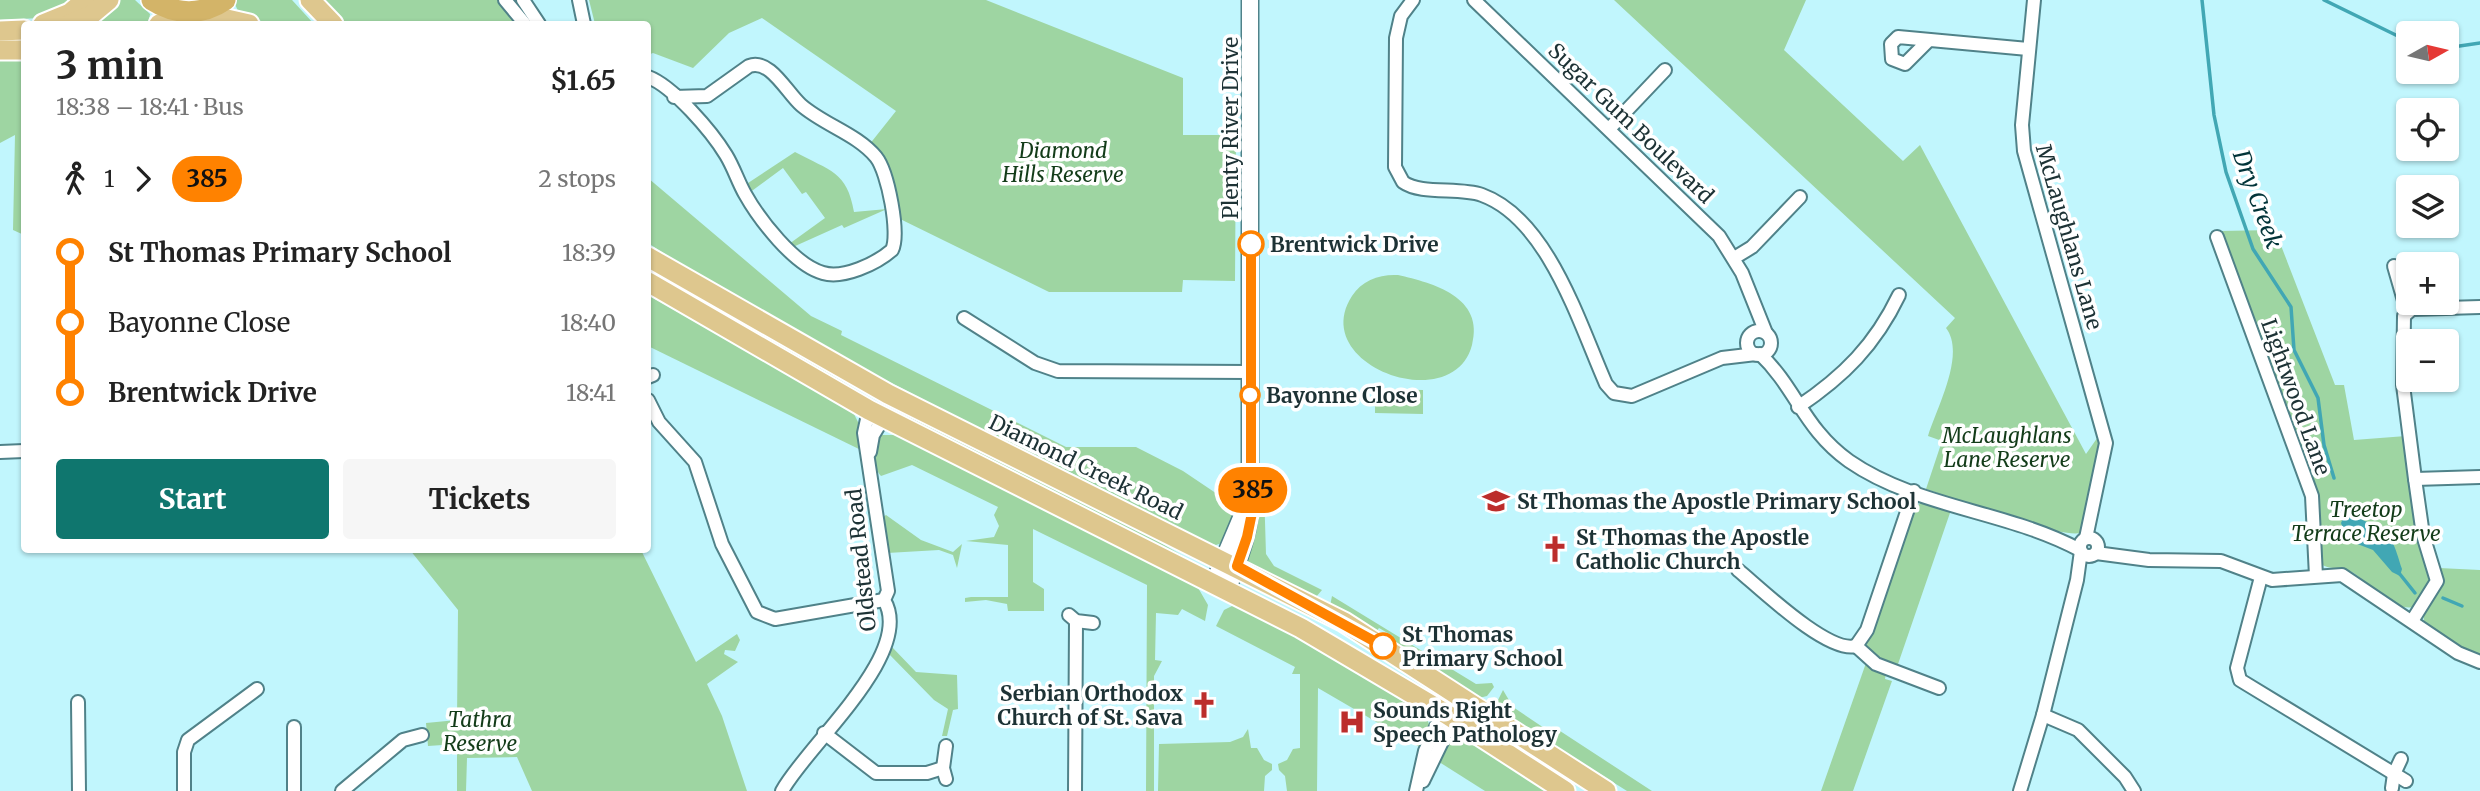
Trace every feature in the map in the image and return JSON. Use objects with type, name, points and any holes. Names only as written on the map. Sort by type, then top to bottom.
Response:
[{"type":"highway","points":[[152,0],[167,9],[192,12],[225,0]]},
{"type":"main road","points":[[50,21],[70,13],[85,0]]},
{"type":"main road","points":[[76,21],[91,15],[108,0]]},
{"type":"main road","points":[[310,0],[330,21]]},
{"type":"main road","points":[[167,21],[192,12],[235,21]]},
{"type":"main road","points":[[0,31],[21,30]]},
{"type":"main road","name":"Diamond Creek Road","points":[[651,259],[888,394],[1344,622],[1606,791]]},
{"type":"main road","points":[[651,284],[876,414],[1308,632],[1448,715],[1565,791]]},
{"type":"main road","points":[[876,414],[877,398],[888,394]]},
{"type":"main road","points":[[1448,715],[1448,704],[1458,697]]},
{"type":"street","points":[[505,0],[522,21]]},
{"type":"street","points":[[523,0],[537,21]]},
{"type":"street","points":[[579,0],[583,21]]},
{"type":"street","name":"Plenty River Drive","points":[[1220,587],[1230,563],[1242,519],[1251,466],[1250,0]]},
{"type":"street","points":[[1413,0],[1401,16],[1396,38],[1395,167],[1404,182],[1413,187],[1461,190],[1484,196],[1513,212],[1530,227],[1548,256],[1606,384],[1614,393],[1627,397],[1637,395],[1722,358],[1750,334],[1768,338],[1767,351],[1722,358]]},
{"type":"street","name":"Sugar Gum Boulevard","points":[[1474,0],[1704,220],[1734,258],[1784,383],[1798,407],[1819,435],[1848,460],[1876,477],[1914,491],[2038,533],[2089,546],[2149,560],[2221,561],[2261,577],[2282,581],[2337,574],[2349,577],[2458,653],[2480,662]]},
{"type":"street","name":"McLaughlans Lane","points":[[2034,0],[2022,125],[2024,151],[2105,438],[2106,454],[2089,546]]},
{"type":"street","points":[[1928,40],[2028,49]]},
{"type":"street","points":[[651,78],[660,83],[717,142],[745,194],[767,227],[810,267],[826,274],[847,272],[892,250],[894,228],[886,180],[879,162],[863,145],[800,104],[766,66],[750,66],[707,96],[674,97]]},
{"type":"street","points":[[1609,129],[1665,70]]},
{"type":"street","points":[[1734,258],[1752,247],[1800,197]]},
{"type":"street","name":"Lightwood Lane","points":[[2217,237],[2312,496],[2316,576]]},
{"type":"street","points":[[2394,265],[2396,272]]},
{"type":"street","name":"Sugar Gum Boulevard","points":[[1746,285],[1750,334],[1747,346],[1758,354],[1784,383]]},
{"type":"street","points":[[1798,407],[1856,363],[1881,330],[1899,295]]},
{"type":"street","points":[[2459,308],[2480,307]]},
{"type":"street","points":[[2405,315],[2402,324],[2403,385],[2423,534],[2437,581],[2412,621]]},
{"type":"street","points":[[964,318],[1035,363],[1058,371],[1250,372]]},
{"type":"street","points":[[651,406],[659,422],[695,461],[717,530],[757,612],[775,619],[884,600]]},
{"type":"street","name":"Oldstead Road","points":[[782,791],[883,656],[890,624],[889,611],[884,600],[888,591],[864,433],[876,414]]},
{"type":"street","points":[[0,452],[21,452]]},
{"type":"street","points":[[2415,479],[2480,477]]},
{"type":"street","points":[[1856,646],[1867,630],[1914,491]]},
{"type":"street","points":[[2020,791],[2043,715],[2077,580],[2089,546]]},
{"type":"street","points":[[1738,569],[1793,616],[1827,639],[1843,647],[1856,646],[1876,664],[1939,688]]},
{"type":"street","points":[[2261,577],[2237,668],[2240,680],[2406,781]]},
{"type":"street","points":[[1075,791],[1073,618],[1093,623]]},
{"type":"street","points":[[184,791],[184,752],[188,740],[257,690]]},
{"type":"street","points":[[78,702],[79,791]]},
{"type":"street","points":[[1417,791],[1424,767],[1448,715]]},
{"type":"street","points":[[2043,715],[2078,730],[2125,777],[2134,791]]},
{"type":"street","points":[[293,791],[294,727]]},
{"type":"street","points":[[824,733],[876,772],[944,773],[946,746]]},
{"type":"street","points":[[342,791],[403,740],[422,735]]},
{"type":"street","points":[[2392,788],[2394,774],[2401,759]]},
{"type":"green space","points":[[0,0],[79,0],[40,18],[0,20]]},
{"type":"green space","points":[[117,0],[135,0],[150,14],[149,21],[90,21]]},
{"type":"green space","points":[[292,0],[311,21],[261,21],[238,11],[234,2]]},
{"type":"green space","points":[[322,0],[498,0],[517,21],[341,21]]},
{"type":"green space","name":"Diamond Hills Reserve","points":[[589,0],[986,0],[1183,78],[1183,135],[1236,135],[1235,281],[1183,280],[1182,292],[1049,292],[896,217],[869,145],[896,111],[762,18],[729,33],[693,68],[651,54],[651,21],[594,21]]},
{"type":"green space","name":"McLaughlans Lane Reserve","points":[[1614,0],[1806,0],[1784,50],[1903,161],[1920,145],[2086,454],[2100,434],[2102,446],[2083,532],[2055,531],[2032,525],[1926,489],[1942,441],[1928,436],[1948,381],[1953,352],[1946,328],[1955,318]]},
{"type":"green space","points":[[0,60],[21,61],[21,234],[13,230],[15,135],[0,143]]},
{"type":"green space","points":[[795,152],[827,169],[841,180],[847,188],[854,212],[887,209],[793,247],[789,244],[825,218],[806,192],[802,194],[783,168],[749,193],[745,185]]},
{"type":"green space","points":[[651,181],[811,316],[842,331],[841,335],[1066,447],[1136,447],[1183,471],[1238,508],[1225,542],[1216,545],[1208,543],[924,400],[715,286],[651,245]]},
{"type":"green space","name":"Treetop Terrace Reserve","points":[[2275,230],[2335,385],[2344,385],[2354,440],[2406,436],[2433,579],[2414,607],[2390,601],[2352,572],[2320,563],[2316,505],[2220,231]]},
{"type":"green space","points":[[651,266],[865,395],[863,399],[651,277]]},
{"type":"green space","points":[[1398,275],[1440,288],[1464,304],[1471,315],[1474,329],[1472,345],[1460,367],[1439,378],[1414,380],[1388,374],[1365,361],[1349,343],[1343,321],[1356,290],[1372,279]]},
{"type":"green space","points":[[651,297],[853,412],[859,424],[863,451],[651,347]]},
{"type":"green space","points":[[1375,389],[1423,390],[1423,414],[1375,413]]},
{"type":"green space","points":[[903,409],[1112,514],[1205,569],[965,451],[902,413]]},
{"type":"green space","points":[[882,435],[895,435],[1197,586],[1208,605],[1205,621],[1182,609],[1178,615],[1156,613],[1155,660],[1162,661],[1154,676],[1154,791],[1146,791],[1147,585],[1033,529],[1033,582],[1044,589],[1044,611],[1008,611],[1007,604],[986,600],[965,602],[965,598],[971,597],[1008,597],[1008,545],[966,541],[994,537],[999,526],[994,515],[998,507],[912,465],[881,476],[874,455],[876,444]]},
{"type":"green space","points":[[1258,489],[1264,489],[1266,554],[1274,566],[1322,590],[1316,597],[1248,562],[1245,557]]},
{"type":"green space","points":[[1922,502],[1951,510],[1897,667],[1874,658],[1866,646],[1914,508]]},
{"type":"green space","points":[[886,515],[921,540],[953,552],[962,544],[957,568],[953,555],[939,550],[887,553],[883,517]]},
{"type":"green space","name":"Tathra Reserve","points":[[412,553],[642,553],[696,662],[737,634],[740,640],[735,651],[725,650],[724,654],[738,662],[707,684],[722,716],[747,791],[532,791],[517,757],[467,758],[466,791],[457,791],[457,744],[428,746],[426,723],[457,720],[458,610]]},
{"type":"green space","points":[[2439,568],[2480,570],[2480,656],[2466,651],[2424,621],[2423,613]]},
{"type":"green space","points":[[1332,596],[1476,684],[1492,683],[1494,687],[1487,696],[1479,698],[1390,641],[1393,636],[1379,628],[1376,632],[1330,606]]},
{"type":"green space","points":[[1236,604],[1312,643],[1424,713],[1430,726],[1421,748],[1318,688],[1317,791],[1287,791],[1285,776],[1279,770],[1278,764],[1287,760],[1293,749],[1300,748],[1300,674],[1292,674],[1295,667],[1216,626],[1224,610]]},
{"type":"green space","points":[[891,646],[916,672],[957,675],[958,709],[953,710],[947,736],[942,736],[948,709],[934,700],[888,653]]},
{"type":"green space","points":[[1866,663],[1886,673],[1885,679],[1892,681],[1853,791],[1821,791]]},
{"type":"green space","points":[[1503,690],[1513,707],[1553,734],[1557,729],[1652,791],[1627,791],[1498,710],[1497,702]]},
{"type":"green space","points":[[1248,729],[1251,748],[1257,748],[1264,760],[1272,764],[1272,770],[1265,776],[1264,791],[1158,791],[1159,744],[1230,742],[1243,737]]},
{"type":"green space","points":[[1460,737],[1548,791],[1485,791],[1436,760],[1449,738]]},
{"type":"water","points":[[2346,512],[2389,535],[2402,569],[2400,576],[2392,572],[2373,550],[2347,540],[2341,523]]},
{"type":"waterway","name":"Dry Creek","points":[[2202,0],[2214,115],[2226,172],[2253,249],[2291,307],[2294,350],[2318,398],[2324,445],[2334,478]]},
{"type":"waterway","name":"Dry Creek","points":[[2324,0],[2396,35]]},
{"type":"waterway","name":"Dry Creek","points":[[2459,46],[2480,43]]},
{"type":"waterway","name":"Dry Creek","points":[[2340,503],[2345,517]]},
{"type":"waterway","name":"Dry Creek","points":[[2399,573],[2415,593]]},
{"type":"waterway","name":"Dry Creek","points":[[2443,598],[2462,606]]},
{"type":"bus line","name":"385","points":[[1251,244],[1251,466],[1254,503],[1237,566],[1344,622],[1383,646]]},
{"type":"place","name":"Brentwick Drive","points":[[1251,244]]},
{"type":"place","name":"Bayonne Close","points":[[1250,395]]},
{"type":"place","name":"St Thomas the Apostle Primary School","points":[[1496,501]]},
{"type":"place","name":"St Thomas the Apostle Catholic Church","points":[[1555,549]]},
{"type":"place","name":"St Thomas Primary School","points":[[1383,646]]},
{"type":"place","name":"Serbian Orthodox Church of St. Sava","points":[[1204,705]]},
{"type":"place","name":"Sounds Right Speech Pathology","points":[[1352,722]]}]
